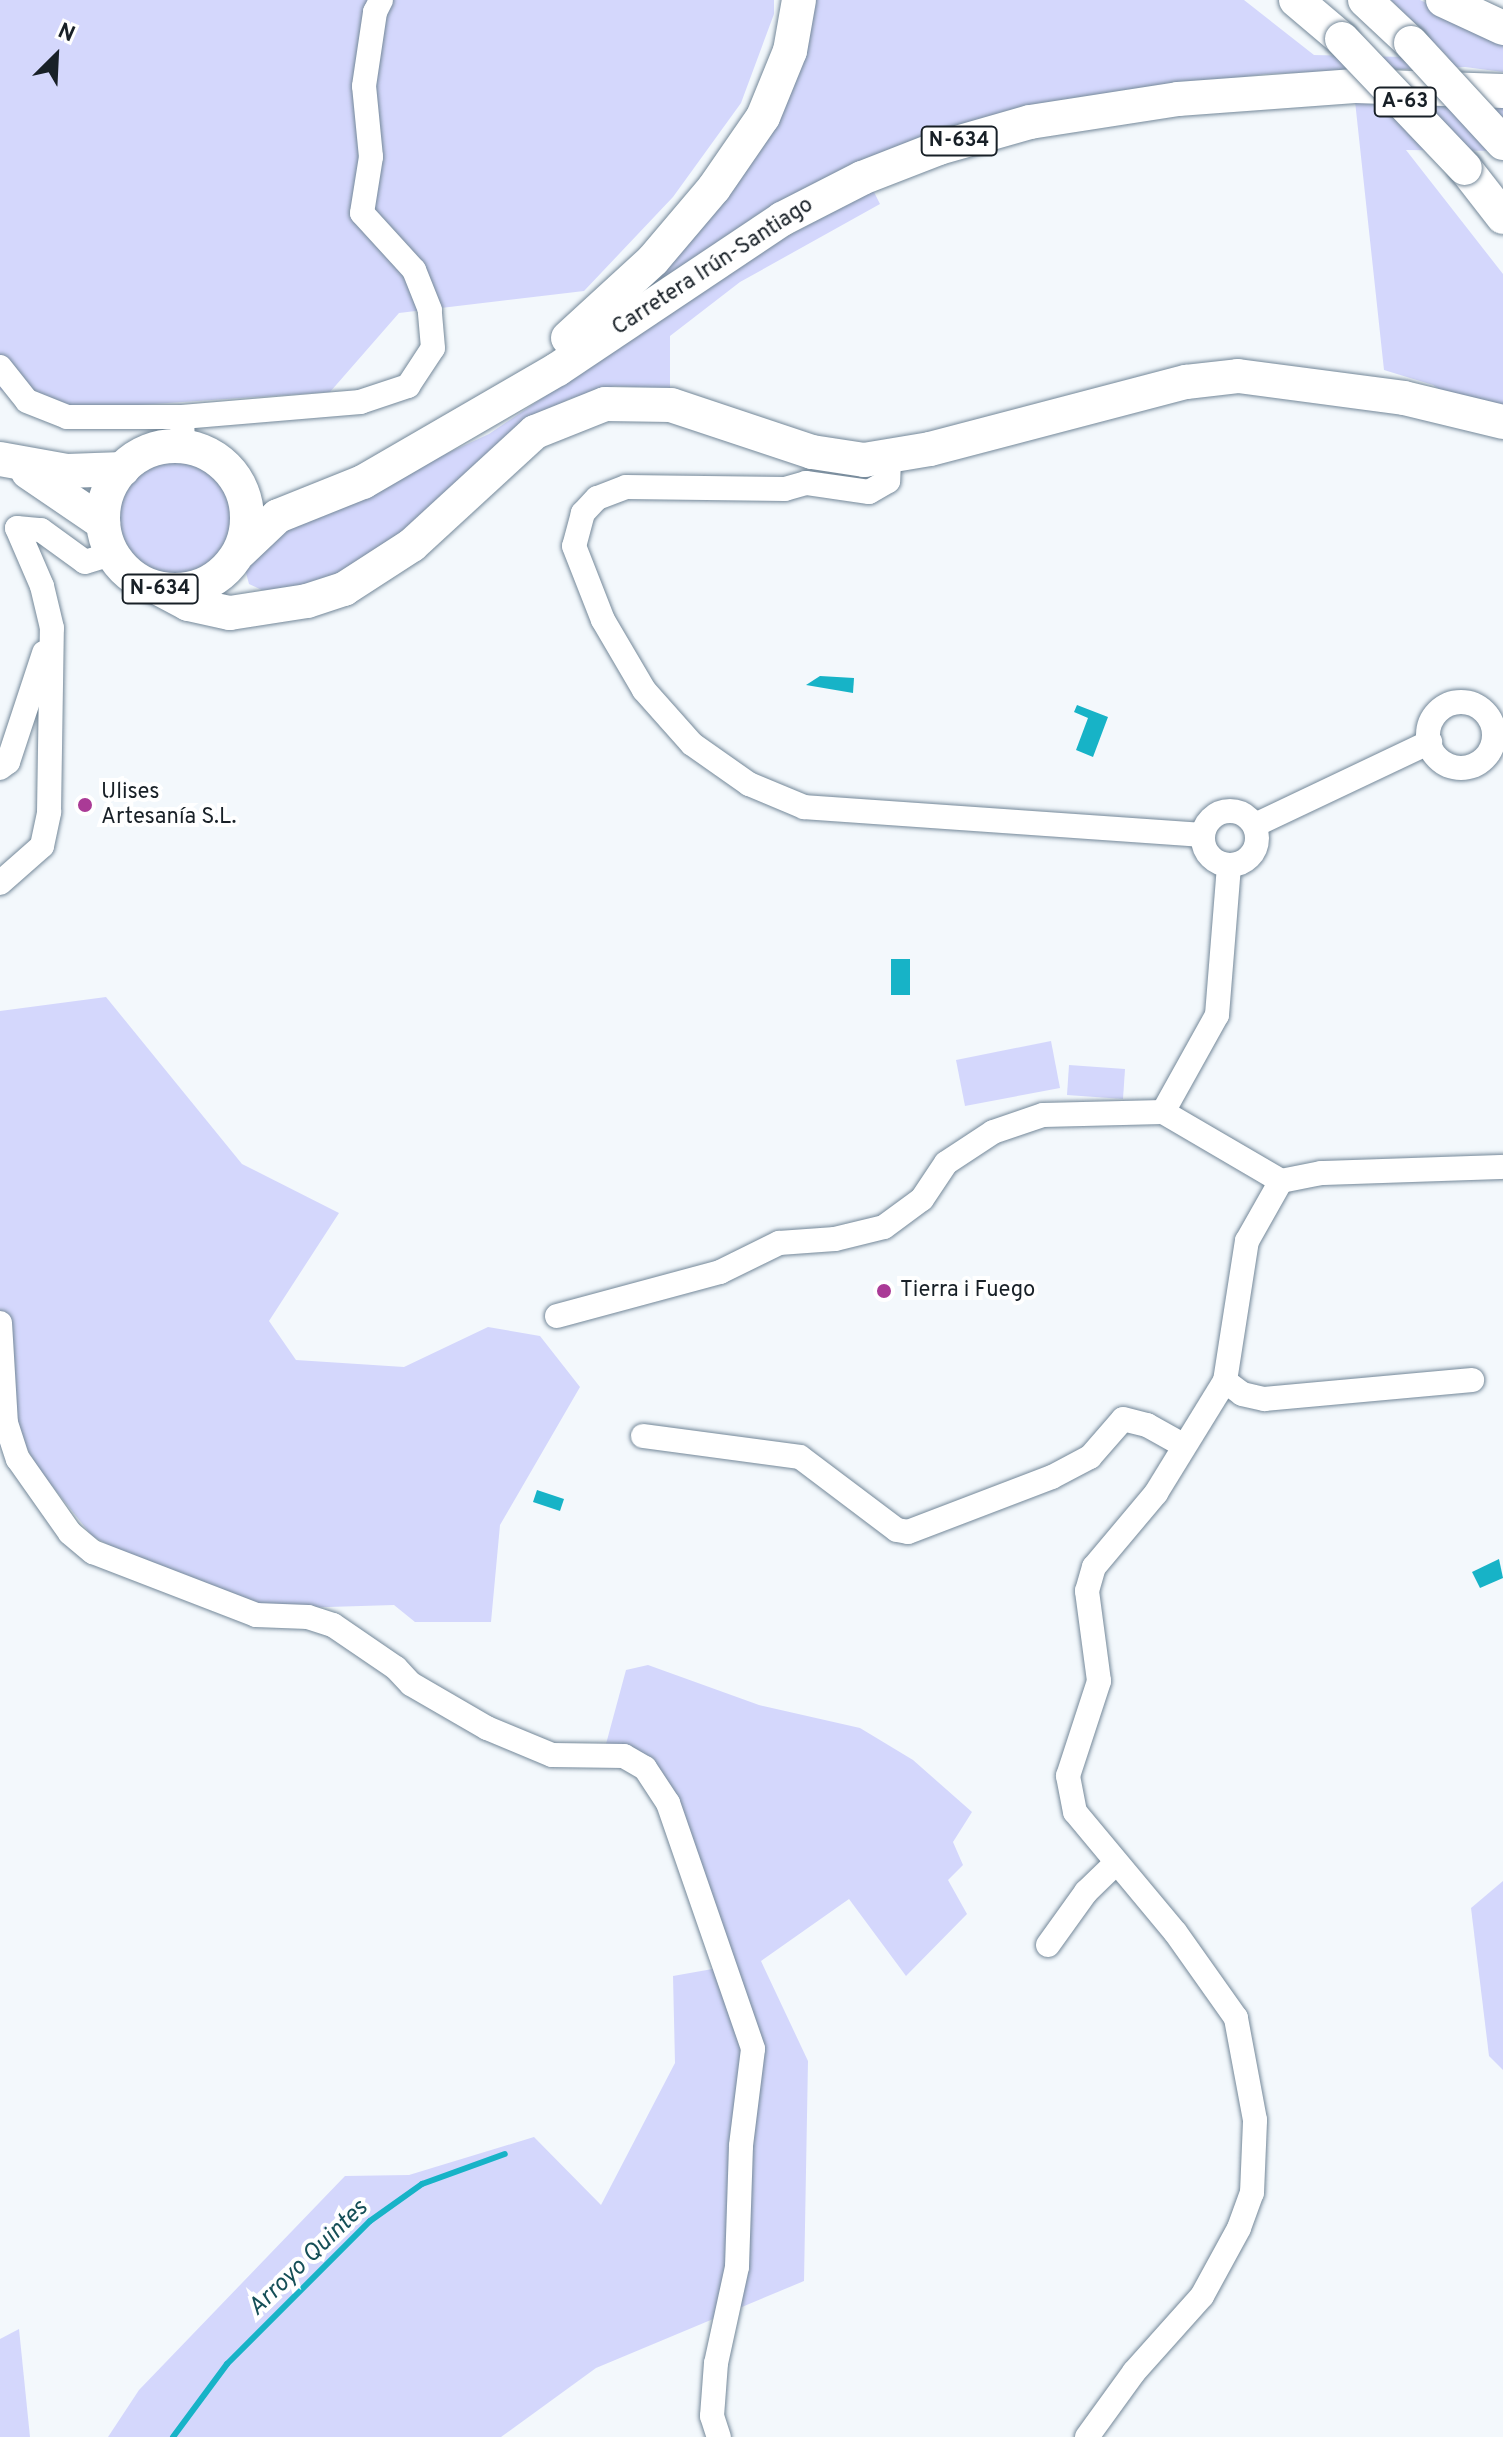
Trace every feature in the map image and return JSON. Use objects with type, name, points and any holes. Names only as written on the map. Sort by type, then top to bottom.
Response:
[{"type":"highway","points":[[484,412],[620,294],[714,188],[768,106],[790,51],[799,0]]},
{"type":"highway","name":"A-63","points":[[1296,0],[1342,39],[1465,168],[1503,217]]},
{"type":"highway","name":"A-63","points":[[1365,0],[1411,43],[1503,143]]},
{"type":"highway","points":[[1443,0],[1503,28]]},
{"type":"highway","name":"Carretera Irún-Santiago","points":[[234,560],[278,516],[332,491],[363,482],[484,412],[558,369],[782,219],[862,178],[979,135],[1091,111],[1237,93],[1355,86],[1503,91]]},
{"type":"highway","points":[[160,589],[188,604],[230,613],[307,601],[362,580],[420,538],[518,444],[559,419],[605,404],[671,405],[839,459],[889,458],[1213,378],[1293,380],[1404,398],[1503,422]]},
{"type":"highway","points":[[107,538],[107,494],[123,469],[151,447],[183,430]]},
{"type":"highway","name":"N-634","points":[[183,430],[220,462],[237,482]]},
{"type":"highway","name":"N-634","points":[[5,461],[67,471],[123,469]]},
{"type":"highway","name":"N-634","points":[[5,461],[58,488],[107,538],[137,579],[160,589],[210,584],[234,560]]},
{"type":"highway","points":[[237,482],[246,504],[247,529],[234,560],[248,595],[266,608]]},
{"type":"highway","name":"Carretera Irún-Santiago","points":[[237,482],[285,493],[332,491]]},
{"type":"street","points":[[0,367],[27,401],[67,417],[183,430],[360,402],[408,386],[433,348],[430,310],[414,270],[362,213],[371,157],[364,86],[375,12],[381,0]]},
{"type":"street","points":[[889,458],[888,481],[869,492],[806,483],[785,489],[626,487],[597,498],[583,513],[574,546],[603,620],[644,690],[692,744],[749,784],[804,807],[1202,835]]},
{"type":"street","points":[[0,883],[42,846],[49,812],[52,628],[42,586],[17,528],[41,530],[85,562],[107,538]]},
{"type":"street","points":[[0,768],[8,762],[52,628]]},
{"type":"street","points":[[1255,825],[1430,742]]},
{"type":"street","points":[[1224,811],[1245,815],[1255,825],[1255,850],[1241,864],[1229,865],[1212,859],[1202,835],[1208,820],[1224,811]]},
{"type":"street","points":[[1163,1112],[1217,1015],[1229,865]]},
{"type":"street","points":[[557,1316],[720,1272],[779,1243],[835,1239],[884,1227],[922,1199],[946,1163],[993,1132],[1043,1115],[1163,1112],[1281,1181],[1321,1173],[1503,1167]]},
{"type":"street","points":[[1087,2437],[1134,2372],[1202,2296],[1252,2193],[1255,2120],[1236,2018],[1175,1932],[1115,1864],[1075,1812],[1068,1776],[1099,1681],[1087,1591],[1094,1567],[1156,1493],[1225,1381],[1247,1241],[1281,1181]]},
{"type":"street","points":[[0,1323],[6,1423],[18,1459],[70,1533],[93,1552],[256,1615],[308,1617],[333,1625],[396,1668],[411,1684],[487,1728],[552,1755],[624,1756],[645,1768],[668,1803],[753,2049],[741,2146],[737,2267],[716,2363],[712,2416],[719,2437]]},
{"type":"street","points":[[1225,1381],[1242,1394],[1264,1399],[1472,1380]]},
{"type":"street","points":[[643,1436],[800,1457],[897,1530],[908,1532],[1052,1477],[1090,1457],[1123,1419],[1147,1425],[1183,1445]]},
{"type":"street","points":[[1048,1945],[1086,1892],[1115,1864]]},
{"type":"shaded area","points":[[0,0],[774,0],[774,14],[741,103],[673,197],[584,291],[399,313],[330,392],[80,409],[0,390]]},
{"type":"shaded area","points":[[809,0],[1244,0],[1314,55],[1449,58],[1391,0],[1420,0],[1503,39],[1503,72],[1465,67],[1265,74],[1023,108],[785,200],[627,301],[680,244]]},
{"type":"shaded area","points":[[1355,101],[1503,105],[1503,151],[1406,150],[1503,274],[1503,408],[1451,398],[1433,385],[1384,370]]},
{"type":"shaded area","points":[[873,190],[880,204],[740,282],[670,336],[670,389],[615,386],[569,399],[499,442],[412,525],[354,566],[312,584],[268,593],[249,584],[245,569],[279,531],[489,434],[762,250]]},
{"type":"shaded area","points":[[174,460],[196,464],[214,477],[227,495],[231,517],[227,539],[214,557],[196,570],[174,574],[152,570],[134,557],[121,539],[117,517],[121,495],[134,477],[152,464]]},
{"type":"shaded area","points":[[106,997],[242,1164],[339,1213],[269,1321],[296,1360],[404,1367],[488,1327],[540,1336],[580,1387],[500,1525],[491,1622],[415,1622],[394,1605],[262,1609],[137,1560],[92,1536],[37,1467],[17,1429],[0,1447],[0,1011]]},
{"type":"shaded area","points":[[1051,1041],[1060,1088],[965,1106],[956,1060]]},
{"type":"shaded area","points":[[1069,1065],[1125,1069],[1123,1099],[1067,1095]]},
{"type":"shaded area","points":[[648,1665],[759,1705],[860,1728],[913,1760],[972,1812],[953,1842],[963,1865],[948,1880],[967,1914],[906,1976],[849,1899],[761,1961],[808,2061],[804,2281],[596,2368],[501,2437],[108,2437],[139,2390],[345,2176],[409,2175],[534,2137],[601,2205],[675,2063],[673,1976],[735,1965],[662,1771],[635,1753],[606,1744],[626,1670]]},
{"type":"shaded area","points":[[1503,1881],[1503,2070],[1489,2056],[1471,1908]]},
{"type":"shaded area","points":[[19,2329],[30,2437],[0,2437],[0,2339]]},
{"type":"water","points":[[820,676],[854,678],[853,693],[806,685]]},
{"type":"water","points":[[1077,705],[1108,717],[1093,757],[1076,750],[1088,718],[1074,712]]},
{"type":"water","points":[[891,959],[910,959],[910,995],[891,995]]},
{"type":"water","points":[[537,1490],[564,1499],[560,1511],[533,1502]]},
{"type":"water","points":[[1499,1559],[1503,1578],[1480,1588],[1472,1572]]},
{"type":"waterway","name":"Arroyo Quintes","points":[[173,2437],[227,2364],[370,2221],[422,2184],[505,2154]]},
{"type":"place","name":"Ulises Artesanía S.L.","points":[[85,805]]},
{"type":"place","name":"Tierra i Fuego","points":[[884,1291]]}]
